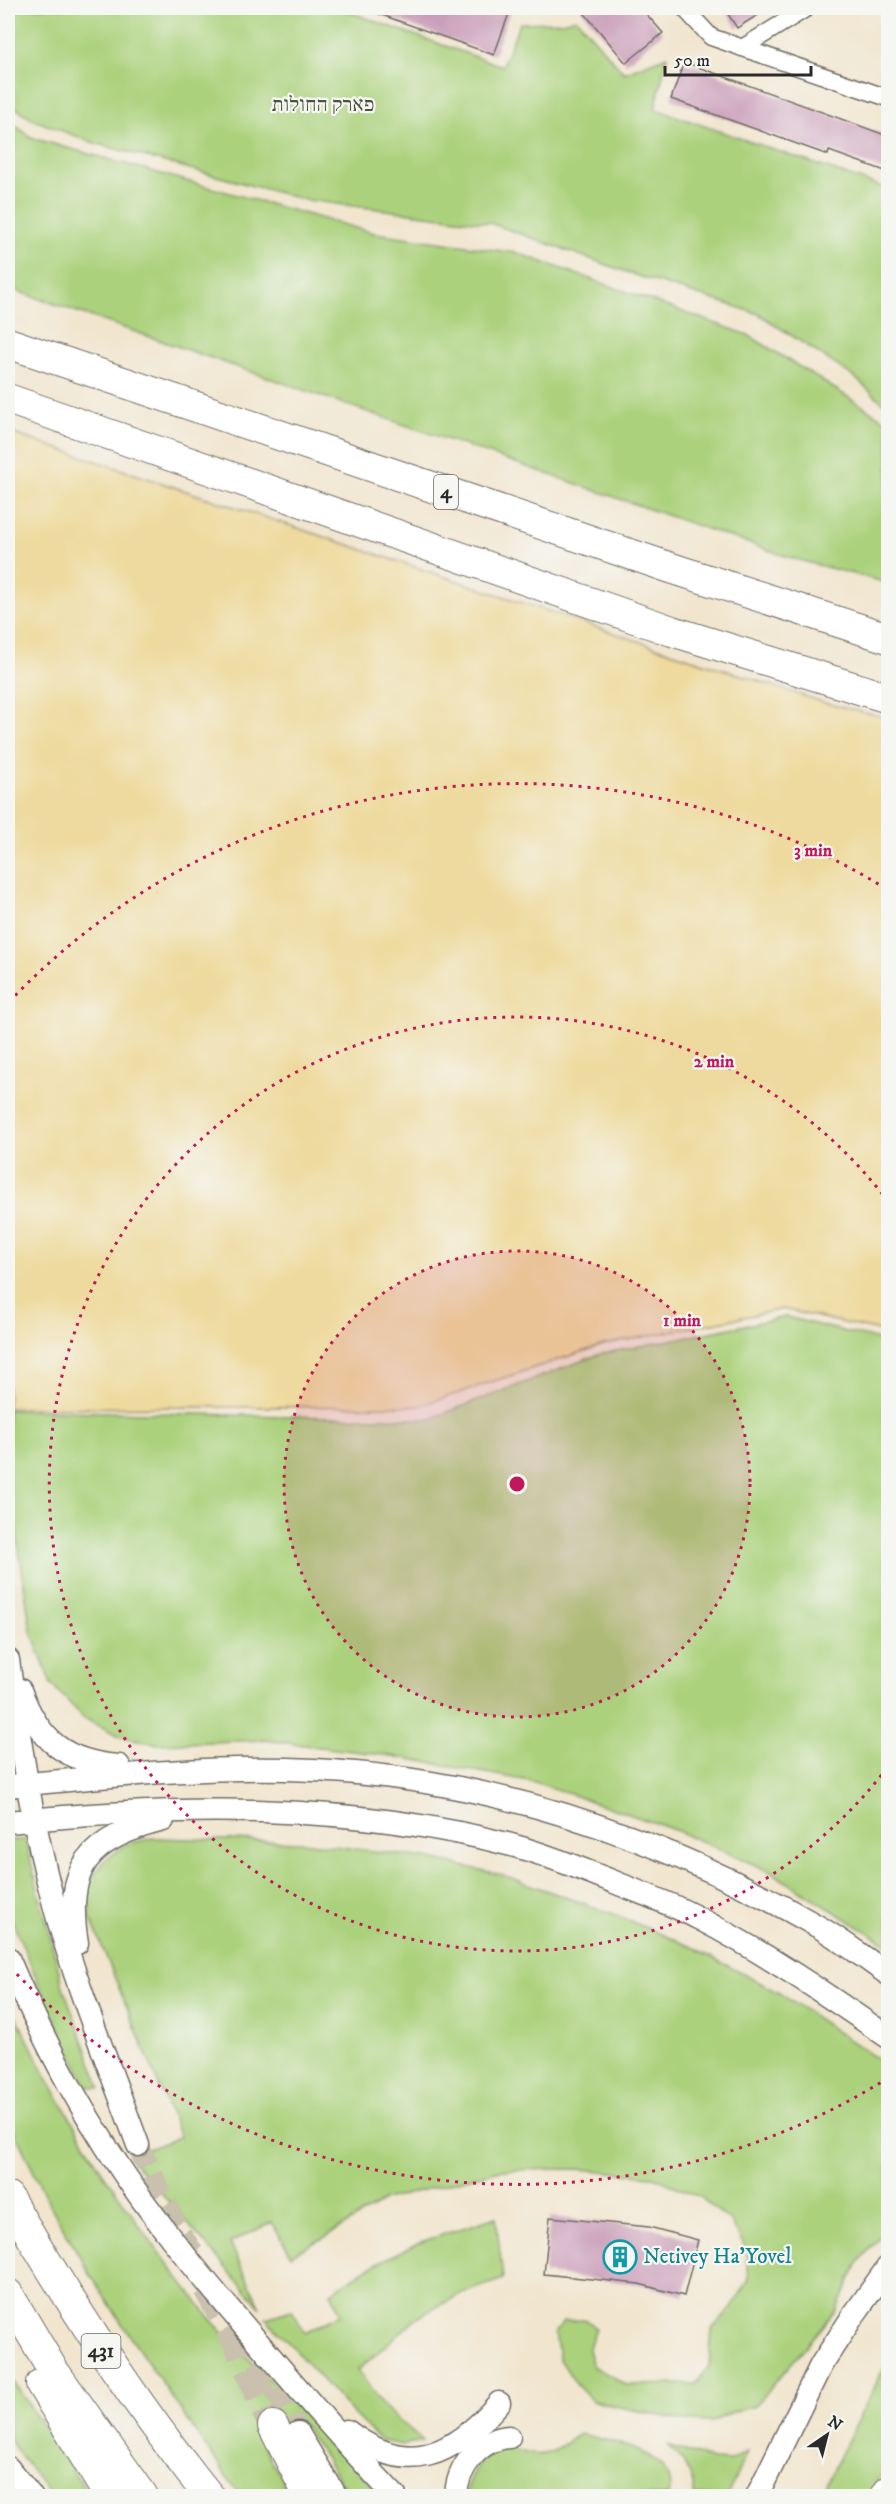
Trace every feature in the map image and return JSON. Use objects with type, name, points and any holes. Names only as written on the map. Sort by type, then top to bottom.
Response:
[{"type":"highway","name":"4","points":[[8,343],[671,568],[888,638]]},
{"type":"highway","points":[[8,399],[672,631],[888,698]]},
{"type":"highway","name":"431","points":[[8,2197],[104,2355],[209,2496]]},
{"type":"highway","name":"431","points":[[8,2294],[53,2370],[143,2496]]},
{"type":"highway","points":[[8,2321],[48,2397],[109,2496]]},
{"type":"highway","points":[[285,2430],[309,2496]]},
{"type":"highway","points":[[884,2496],[888,2490]]},
{"type":"main road","points":[[8,1659],[27,1709],[37,1726],[51,1742],[67,1754],[85,1761],[107,1765],[171,1770]]},
{"type":"main road","points":[[8,1659],[17,1785],[33,1820],[57,1914],[91,2018],[138,2145]]},
{"type":"main road","points":[[17,1785],[171,1770],[258,1768],[379,1775],[441,1783],[530,1803],[604,1827],[700,1867],[821,1928],[888,1974]]},
{"type":"main road","points":[[8,1822],[151,1810],[203,1810],[363,1818],[516,1846],[585,1870],[696,1917],[740,1941],[888,2037]]},
{"type":"main road","points":[[91,2018],[72,1902],[74,1884],[79,1871],[104,1843],[138,1826],[203,1810]]},
{"type":"main road","points":[[8,1958],[69,2084],[104,2144],[172,2239],[282,2370],[395,2496]]},
{"type":"main road","points":[[757,2496],[821,2365],[888,2267]]},
{"type":"main road","points":[[282,2370],[335,2421],[360,2441],[390,2456],[410,2457],[438,2453],[483,2422],[499,2403]]},
{"type":"main road","points":[[285,2430],[336,2496]]},
{"type":"main road","points":[[456,2496],[456,2485],[469,2459],[493,2440],[509,2437]]},
{"type":"main road","points":[[8,2468],[31,2496]]},
{"type":"street","points":[[684,8],[711,37],[888,98]]},
{"type":"street","points":[[742,48],[807,8]]},
{"type":"green space","name":"פארק החולות","points":[[8,8],[338,8],[502,66],[520,23],[562,22],[576,18],[624,73],[667,56],[655,109],[888,189],[888,407],[853,376],[759,314],[638,276],[490,223],[306,200],[94,143],[34,120],[8,103]]},
{"type":"green space","points":[[8,120],[32,138],[374,233],[517,253],[748,335],[888,422],[888,583],[791,558],[8,288]]},
{"type":"green space","points":[[786,1317],[888,1342],[888,1945],[769,1871],[675,1830],[535,1782],[392,1756],[264,1740],[159,1744],[122,1737],[85,1719],[51,1684],[31,1631],[8,1476],[8,1410],[429,1419],[600,1354]]},
{"type":"green space","points":[[153,1838],[302,1842],[427,1858],[503,1875],[616,1915],[694,1948],[779,1993],[888,2066],[888,2225],[857,2265],[836,2311],[755,2406],[733,2412],[712,2422],[684,2421],[592,2401],[577,2385],[559,2358],[555,2332],[564,2321],[586,2320],[596,2329],[588,2350],[593,2366],[626,2385],[696,2384],[709,2366],[712,2329],[733,2306],[749,2279],[746,2249],[731,2222],[700,2197],[651,2176],[580,2169],[500,2170],[385,2200],[329,2235],[291,2255],[272,2222],[230,2243],[261,2308],[129,2156],[180,2137],[90,1917],[88,1883],[105,1860],[127,1844]]},
{"type":"green space","points":[[25,1839],[63,1987],[101,2088],[87,2086],[47,2003],[8,1911],[8,1841]]},
{"type":"green space","points":[[8,2000],[48,2080],[99,2167],[148,2238],[214,2323],[383,2496],[350,2496],[304,2426],[292,2418],[255,2429],[290,2496],[240,2496],[135,2344],[90,2274],[48,2202],[8,2118]]},
{"type":"green space","points":[[496,2217],[503,2279],[463,2293],[418,2317],[358,2370],[381,2404],[423,2441],[402,2445],[380,2440],[352,2413],[266,2318],[292,2310],[305,2333],[341,2314],[331,2292],[368,2268],[418,2243]]},
{"type":"green space","points":[[888,2360],[888,2466],[868,2496],[820,2496]]},
{"type":"green space","points":[[8,2374],[90,2496],[51,2496],[8,2439]]},
{"type":"green space","points":[[580,2434],[624,2445],[653,2459],[663,2468],[669,2481],[669,2496],[466,2496],[471,2479],[480,2463],[495,2451],[503,2448],[530,2454],[548,2453]]},
{"type":"green space","points":[[667,2445],[713,2460],[730,2461],[747,2452],[727,2496],[694,2496],[694,2488],[687,2468]]},
{"type":"sand","points":[[8,432],[825,703],[888,718],[888,1333],[783,1309],[603,1345],[419,1406],[8,1408]]},
{"type":"building","points":[[369,8],[511,8],[494,55],[368,10]]},
{"type":"building","points":[[580,8],[641,8],[663,33],[626,63]]},
{"type":"building","points":[[724,8],[769,8],[737,28]]},
{"type":"building","points":[[684,62],[888,136],[888,172],[829,151],[828,155],[671,99]]},
{"type":"building","name":"Netivey Ha'Yovel","points":[[550,2217],[649,2227],[698,2240],[684,2296],[639,2284],[544,2274]]},
{"type":"tunnel","points":[[138,2145],[177,2228],[193,2253]]},
{"type":"tunnel","points":[[208,2288],[239,2345],[273,2426]]},
{"type":"tunnel","points":[[241,2332],[277,2392],[298,2433]]},
{"type":"place","name":"Netivey Ha'Yovel","points":[[620,2257]]}]
